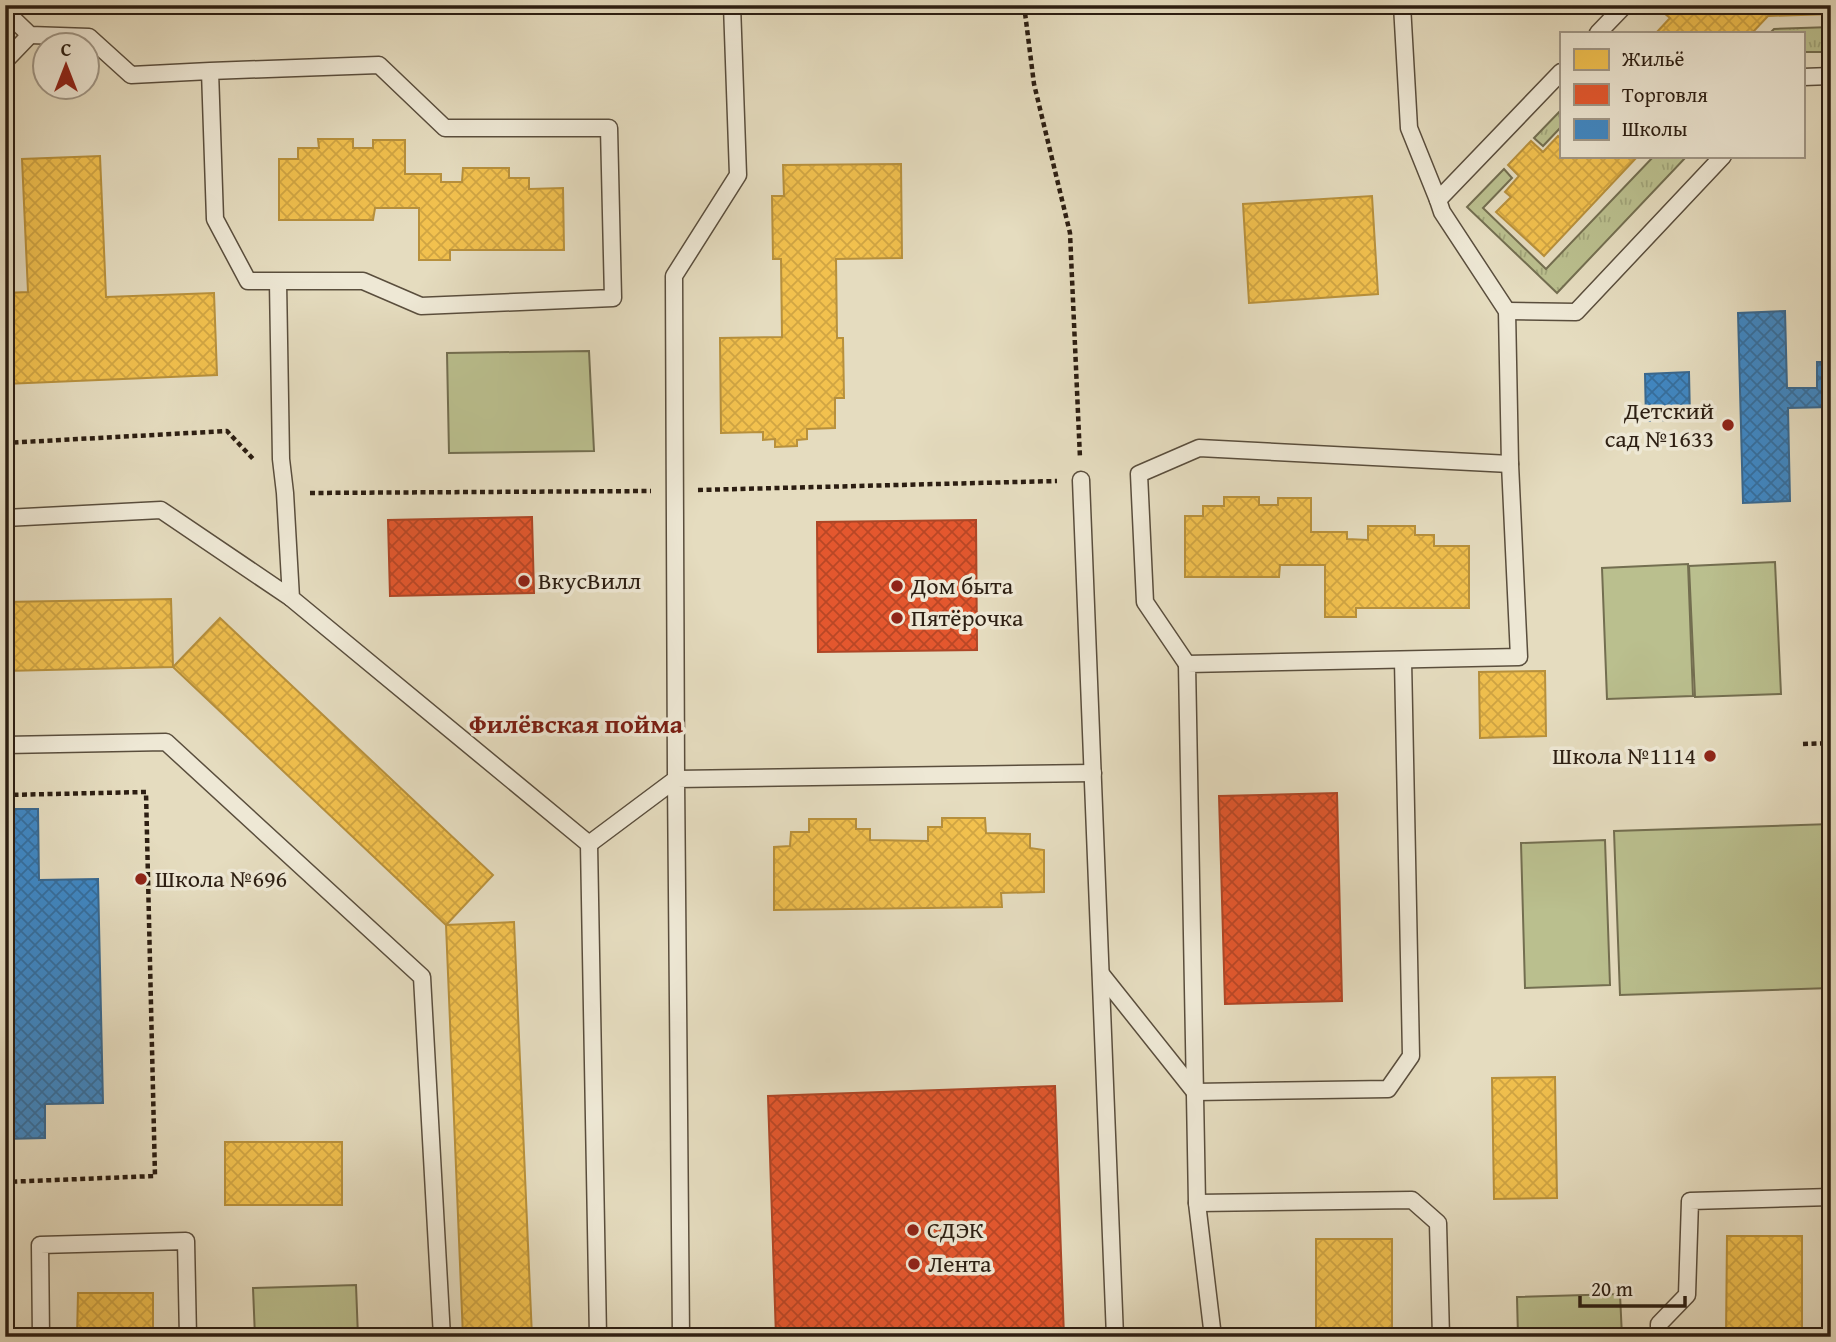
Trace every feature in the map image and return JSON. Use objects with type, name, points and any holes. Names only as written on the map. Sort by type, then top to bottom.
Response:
[{"type":"lane","points":[[681,1337],[674,276],[738,175],[732,5]]},
{"type":"lane","points":[[1187,664],[1519,657],[1510,464],[1507,311],[1442,212],[1409,128],[1402,5]]},
{"type":"lane","points":[[1599,32],[1625,5]]},
{"type":"lane","points":[[5,11],[30,35],[89,37],[131,75],[210,71],[379,65],[445,128],[609,128],[613,299],[421,306],[363,281],[248,281],[215,219],[210,71]]},
{"type":"lane","points":[[5,61],[30,35]]},
{"type":"lane","points":[[1438,200],[1560,73]]},
{"type":"lane","points":[[1804,77],[1831,76]]},
{"type":"lane","points":[[1507,311],[1576,312],[1721,158]]},
{"type":"lane","points":[[278,282],[281,459],[291,598]]},
{"type":"lane","points":[[1213,1337],[1197,1203],[1187,664],[1145,602],[1139,474],[1199,448],[1510,464]]},
{"type":"lane","points":[[1081,481],[1115,1337]]},
{"type":"lane","points":[[5,518],[161,510],[291,598],[589,844],[598,1337]]},
{"type":"lane","points":[[1195,1092],[1388,1089],[1411,1056],[1403,660]]},
{"type":"lane","points":[[5,745],[166,742],[422,977],[442,1337]]},
{"type":"lane","points":[[589,844],[676,779],[1093,774]]},
{"type":"lane","points":[[1101,974],[1195,1092]]},
{"type":"lane","points":[[1659,1337],[1659,1324],[1687,1296],[1690,1201],[1831,1198]]},
{"type":"lane","points":[[1197,1203],[1412,1200],[1438,1223],[1441,1337]]},
{"type":"lane","points":[[41,1337],[40,1245],[186,1241],[188,1337]]},
{"type":"path","points":[[5,443],[227,430],[285,493],[676,491],[1081,481],[1070,233],[1034,84],[1024,5]]},
{"type":"path","points":[[1803,744],[1831,743]]},
{"type":"path","points":[[5,795],[146,792],[155,1176],[5,1182]]},
{"type":"green space","points":[[1831,27],[1831,52],[1804,52],[1804,32],[1771,32],[1774,29]]},
{"type":"green space","points":[[1560,111],[1560,128],[1543,146],[1534,138]]},
{"type":"green space","points":[[1652,158],[1685,158],[1557,293],[1467,207],[1504,169],[1512,178],[1483,208],[1546,269]]},
{"type":"green space","points":[[589,351],[594,451],[449,453],[447,353]]},
{"type":"green space","points":[[1775,562],[1781,694],[1695,697],[1689,566]]},
{"type":"green space","points":[[1688,564],[1693,696],[1607,699],[1602,568]]},
{"type":"green space","points":[[1831,824],[1831,988],[1620,995],[1614,831]]},
{"type":"green space","points":[[1605,840],[1610,985],[1525,988],[1521,843]]},
{"type":"green space","points":[[356,1285],[358,1337],[255,1337],[253,1288]]},
{"type":"green space","points":[[1620,1294],[1622,1337],[1518,1337],[1517,1297]]},
{"type":"building: Жильё","points":[[1663,5],[1831,5],[1831,14],[1768,16],[1753,32],[1657,32],[1670,18],[1659,9]]},
{"type":"building: Жильё","points":[[1558,136],[1560,158],[1636,158],[1544,256],[1496,212],[1511,197],[1505,192],[1519,176],[1508,165],[1531,141],[1543,152]]},
{"type":"building: Жильё","points":[[318,139],[353,139],[353,148],[373,148],[373,140],[405,140],[405,174],[441,174],[441,182],[462,182],[463,168],[509,168],[509,178],[529,178],[529,189],[563,188],[564,250],[450,250],[450,260],[419,260],[419,208],[375,208],[373,220],[279,220],[279,159],[298,159],[298,148],[319,148]]},
{"type":"building: Жильё","points":[[100,156],[106,297],[214,293],[217,375],[5,384],[5,293],[28,292],[22,159]]},
{"type":"building: Жильё","points":[[901,164],[902,258],[836,259],[837,338],[843,338],[844,398],[835,398],[835,428],[807,429],[807,439],[797,440],[797,446],[775,447],[775,439],[763,440],[763,432],[721,433],[720,338],[782,337],[781,259],[773,259],[772,196],[784,196],[783,165]]},
{"type":"building: Жильё","points":[[1372,196],[1378,294],[1249,303],[1243,204]]},
{"type":"building: Жильё","points":[[1224,497],[1259,497],[1259,505],[1278,505],[1278,498],[1311,498],[1311,532],[1347,532],[1347,539],[1368,540],[1368,526],[1415,526],[1415,535],[1434,535],[1434,546],[1469,546],[1469,608],[1356,608],[1356,617],[1325,617],[1325,565],[1280,565],[1279,577],[1185,577],[1185,516],[1203,516],[1203,506],[1224,506]]},
{"type":"building: Жильё","points":[[171,599],[173,667],[5,671],[5,602]]},
{"type":"building: Жильё","points":[[220,618],[493,875],[446,925],[173,667]]},
{"type":"building: Жильё","points":[[1545,671],[1546,736],[1480,738],[1479,672]]},
{"type":"building: Жильё","points":[[942,818],[985,818],[986,833],[1030,834],[1030,848],[1044,850],[1044,892],[1001,893],[1002,907],[774,910],[774,847],[790,846],[791,832],[809,832],[809,819],[856,819],[856,829],[870,829],[870,840],[928,841],[928,827],[942,827]]},
{"type":"building: Жильё","points":[[514,922],[532,1337],[463,1337],[446,925]]},
{"type":"building: Жильё","points":[[1555,1077],[1557,1198],[1494,1199],[1492,1078]]},
{"type":"building: Жильё","points":[[225,1142],[342,1142],[342,1205],[225,1205]]},
{"type":"building: Жильё","points":[[1727,1236],[1802,1236],[1802,1331],[1771,1332],[1771,1337],[1726,1337]]},
{"type":"building: Жильё","points":[[1316,1239],[1392,1239],[1392,1335],[1316,1337]]},
{"type":"building: Жильё","points":[[78,1293],[153,1293],[153,1337],[77,1337]]},
{"type":"building: Торговля","points":[[532,517],[534,593],[390,596],[388,520]]},
{"type":"building: Торговля","name":"Дом быта","points":[[976,520],[977,650],[818,652],[817,522]]},
{"type":"building: Торговля","points":[[1337,793],[1342,1001],[1225,1004],[1219,796]]},
{"type":"building: Торговля","points":[[1055,1086],[1064,1337],[776,1337],[768,1096]]},
{"type":"building: Школы","points":[[1785,311],[1787,388],[1817,388],[1817,362],[1831,362],[1831,407],[1788,408],[1790,501],[1743,503],[1738,313]]},
{"type":"building: Школы","points":[[1689,372],[1690,419],[1646,421],[1645,374]]},
{"type":"building: Школы","points":[[5,809],[38,809],[39,880],[98,879],[103,1103],[45,1104],[45,1138],[5,1139],[5,1108],[12,1108],[7,918],[5,919]]},
{"type":"place","name":"Детский сад №1633","points":[[1728,425]]},
{"type":"place","name":"ВкусВилл","points":[[524,581]]},
{"type":"place","name":"Дом быта","points":[[897,586]]},
{"type":"place","name":"Пятёрочка","points":[[897,618]]},
{"type":"place","name":"Школа №1114","points":[[1710,756]]},
{"type":"place","name":"Школа №696","points":[[141,879]]},
{"type":"place","name":"СДЭК","points":[[913,1230]]},
{"type":"place","name":"Лента","points":[[914,1264]]},
{"type":"district","name":"Филёвская пойма","points":[[576,724]]}]
